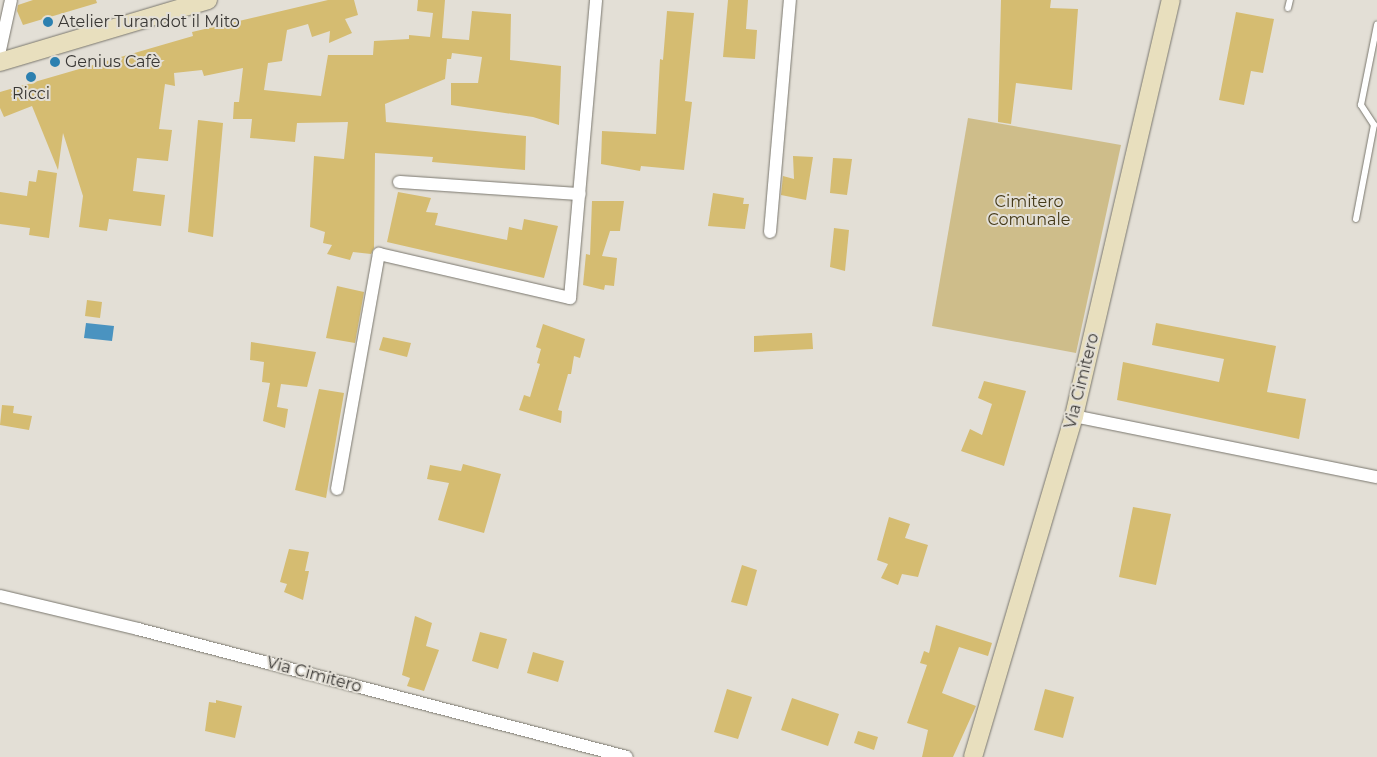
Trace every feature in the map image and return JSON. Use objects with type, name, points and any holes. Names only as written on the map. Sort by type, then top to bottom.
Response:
[{"type":"street","points":[[0,50],[11,0]]},
{"type":"street","points":[[0,62],[208,0]]},
{"type":"street","points":[[337,489],[379,254],[570,298],[596,0]]},
{"type":"street","points":[[770,232],[790,0]]},
{"type":"street","name":"Via Cimitero","points":[[973,757],[1074,416],[1171,0]]},
{"type":"street","points":[[399,182],[580,194]]},
{"type":"street","points":[[1074,416],[1377,477]]},
{"type":"street","name":"Via Cimitero","points":[[0,596],[138,629],[627,757]]},
{"type":"lane","points":[[1288,8],[1290,0]]},
{"type":"lane","points":[[1356,219],[1374,125],[1361,105],[1377,26]]},
{"type":"green space","name":"Cimitero Comunale","points":[[968,118],[1121,145],[1076,353],[932,326]]},
{"type":"water","points":[[86,323],[114,326],[112,341],[84,338]]},
{"type":"building","points":[[33,0],[96,0],[97,3],[23,25],[17,11],[18,5]]},
{"type":"building","points":[[328,0],[354,0],[358,15],[345,19],[352,33],[329,43],[330,31],[312,37],[308,24],[287,30],[282,61],[268,63],[264,90],[321,96],[328,55],[373,55],[374,41],[409,39],[409,35],[430,37],[433,13],[417,11],[418,0],[445,0],[442,38],[469,40],[472,11],[511,14],[510,60],[561,66],[559,125],[533,117],[451,105],[451,83],[478,83],[482,57],[452,53],[451,59],[447,59],[445,79],[385,104],[386,122],[526,136],[525,170],[432,162],[433,157],[375,153],[374,248],[371,254],[353,252],[350,260],[327,254],[332,245],[323,243],[325,232],[310,227],[314,156],[344,159],[348,122],[297,123],[295,142],[250,138],[252,119],[233,119],[234,102],[239,102],[243,68],[204,76],[202,70],[174,73],[175,86],[165,84],[159,129],[172,130],[168,161],[137,158],[133,191],[165,195],[161,226],[109,219],[107,231],[79,227],[83,196],[63,133],[58,170],[32,106],[4,117],[0,108],[0,92],[193,36],[192,32]]},
{"type":"building","points":[[728,0],[748,0],[746,29],[757,30],[755,59],[723,57]]},
{"type":"building","points":[[1001,0],[1051,0],[1050,8],[1078,9],[1072,90],[1016,83],[1011,124],[998,122]]},
{"type":"building","points":[[667,11],[694,13],[685,101],[692,102],[684,170],[641,166],[640,171],[601,164],[602,131],[656,134],[660,59],[663,60]]},
{"type":"building","points":[[1236,12],[1274,19],[1263,73],[1251,71],[1244,105],[1219,100]]},
{"type":"building","points":[[198,120],[223,123],[213,237],[188,232]]},
{"type":"building","points":[[793,156],[813,157],[806,200],[781,195],[783,176],[794,179]]},
{"type":"building","points":[[833,158],[852,159],[847,195],[830,193]]},
{"type":"building","points":[[38,170],[57,173],[49,238],[29,235],[30,228],[0,224],[0,192],[27,196],[29,181],[36,182]]},
{"type":"building","points":[[398,192],[431,198],[426,212],[438,213],[435,225],[507,240],[509,227],[522,230],[524,219],[558,226],[544,278],[387,242]]},
{"type":"building","points":[[713,193],[744,198],[743,204],[749,204],[745,229],[708,226]]},
{"type":"building","points":[[592,201],[624,201],[620,231],[610,231],[602,256],[617,258],[614,286],[605,285],[604,290],[583,285],[586,254],[590,255]]},
{"type":"building","points":[[834,228],[849,230],[845,271],[830,267]]},
{"type":"building","points":[[337,286],[364,292],[355,343],[326,338]]},
{"type":"building","points":[[87,300],[102,302],[100,318],[85,316]]},
{"type":"building","points":[[1156,323],[1276,346],[1267,392],[1306,399],[1299,439],[1117,400],[1123,362],[1219,382],[1224,359],[1152,345]]},
{"type":"building","points":[[543,324],[585,339],[580,358],[574,356],[571,374],[568,374],[558,410],[562,411],[561,423],[519,410],[524,395],[530,397],[540,364],[537,363],[541,349],[536,347]]},
{"type":"building","points":[[812,333],[813,349],[754,352],[754,336]]},
{"type":"building","points":[[383,337],[411,343],[407,357],[379,350]]},
{"type":"building","points":[[251,342],[316,352],[307,387],[281,384],[277,407],[288,409],[285,428],[263,421],[270,383],[262,382],[264,362],[250,360]]},
{"type":"building","points":[[984,381],[1026,391],[1004,466],[961,451],[970,429],[982,435],[992,404],[978,398]]},
{"type":"building","points":[[319,389],[344,393],[326,498],[295,490]]},
{"type":"building","points":[[2,405],[14,406],[13,413],[32,416],[29,430],[0,425]]},
{"type":"building","points":[[463,464],[501,474],[484,533],[438,520],[449,483],[427,479],[430,465],[461,471]]},
{"type":"building","points":[[1133,507],[1171,514],[1156,585],[1119,577]]},
{"type":"building","points":[[889,517],[910,524],[905,538],[928,545],[918,577],[902,574],[898,585],[881,578],[888,564],[877,560]]},
{"type":"building","points":[[289,549],[309,552],[305,571],[309,571],[303,600],[284,592],[287,584],[280,582]]},
{"type":"building","points":[[742,565],[757,570],[747,606],[731,602]]},
{"type":"building","points":[[415,616],[432,623],[426,646],[439,650],[424,691],[407,686],[410,678],[402,675]]},
{"type":"building","points":[[936,625],[992,643],[988,656],[959,647],[942,693],[976,706],[953,757],[922,757],[928,730],[907,723],[927,665],[920,663],[924,651],[929,653]]},
{"type":"building","points":[[480,632],[507,639],[498,669],[472,661]]},
{"type":"building","points":[[533,652],[564,661],[558,682],[527,673]]},
{"type":"building","points":[[727,689],[752,697],[738,739],[714,732]]},
{"type":"building","points":[[1045,689],[1074,697],[1063,738],[1034,730]]},
{"type":"building","points":[[792,698],[839,714],[828,746],[781,730]]},
{"type":"building","points":[[216,700],[242,706],[235,738],[205,731],[209,702],[216,703]]},
{"type":"building","points":[[858,731],[878,737],[874,750],[854,743]]},
{"type":"place","name":"Atelier Turandot il Mito","points":[[48,22]]},
{"type":"place","name":"Genius Cafè","points":[[55,62]]},
{"type":"place","name":"Ricci","points":[[31,77]]}]
